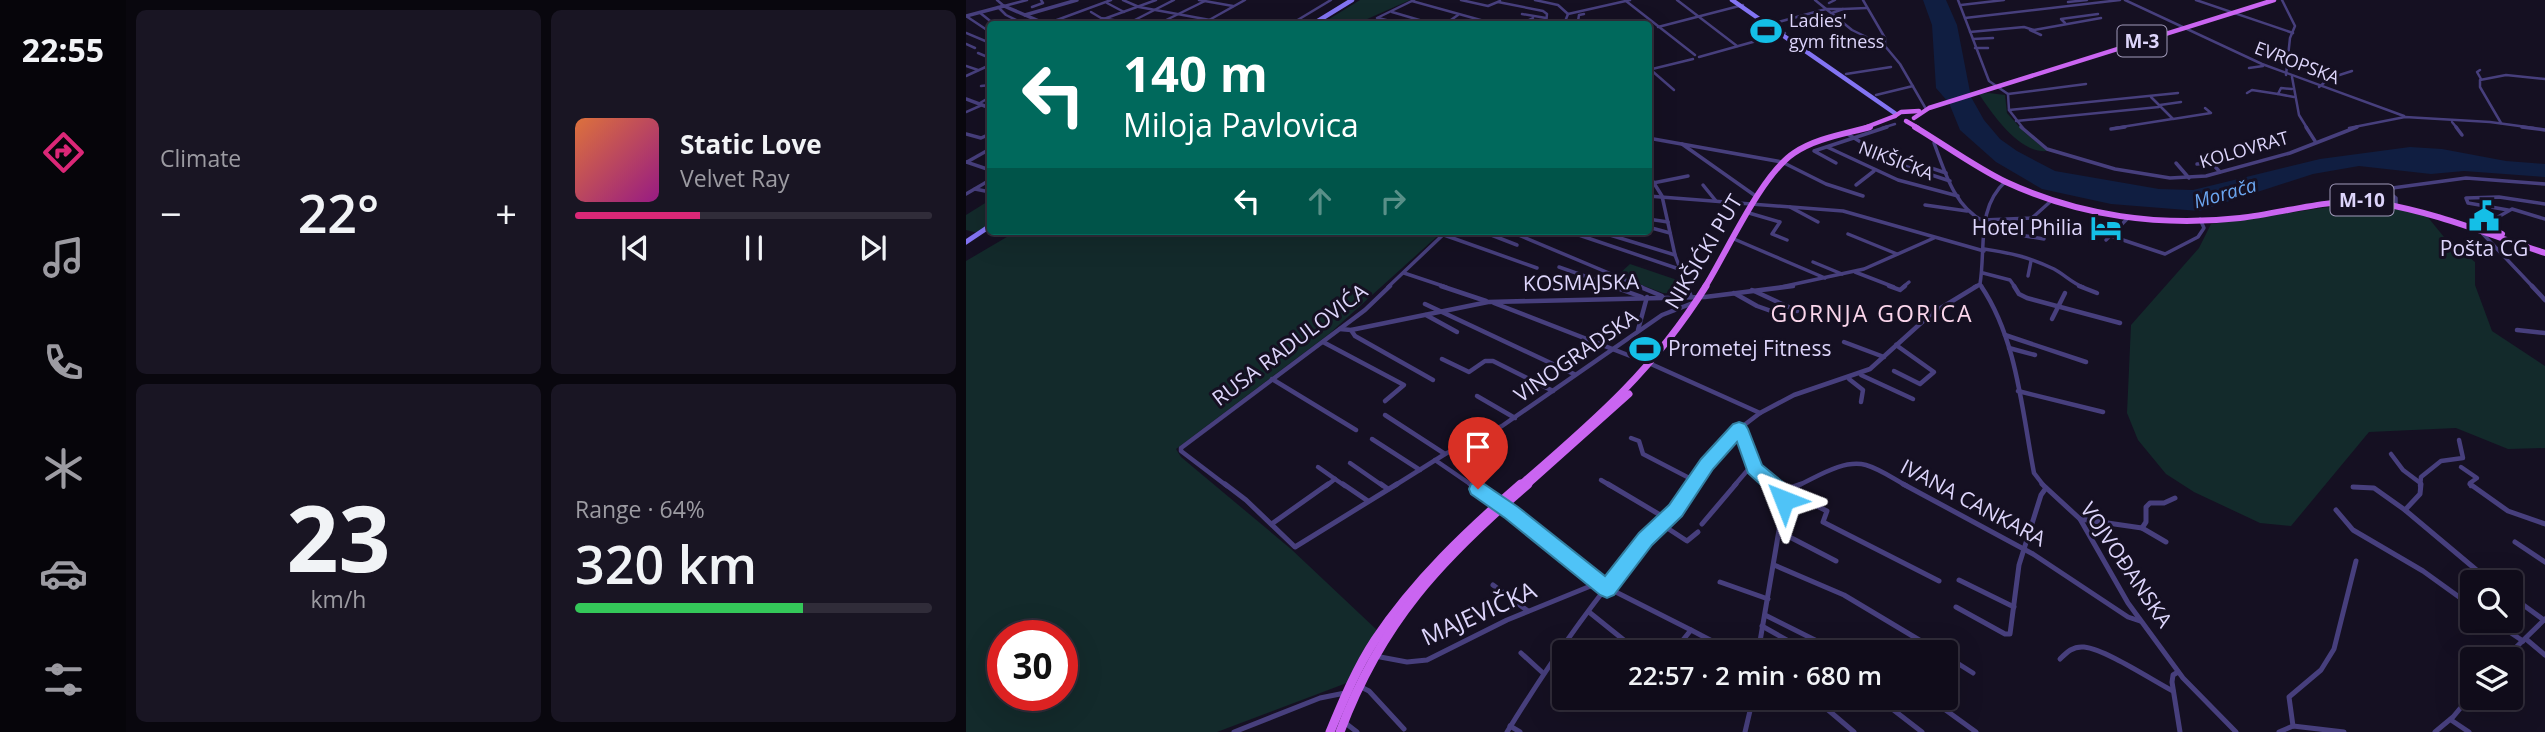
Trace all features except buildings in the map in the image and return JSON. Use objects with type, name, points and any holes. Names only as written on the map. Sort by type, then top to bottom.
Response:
[{"type":"main road","points":[[1321,21],[1355,0]]},
{"type":"main road","points":[[1734,0],[1900,117]]},
{"type":"main road","name":"M-3","points":[[1900,117],[2274,0]]},
{"type":"main road","points":[[1742,5],[1876,95],[1900,117]]},
{"type":"main road","name":"M-3","points":[[1900,117],[1914,117],[1926,109]]},
{"type":"main road","name":"NIKŠIĆKI PUT","points":[[1849,136],[1882,126],[1900,117]]},
{"type":"main road","name":"NIKŠIĆKI PUT","points":[[1502,505],[1614,409],[1653,365],[1690,317],[1696,298],[1756,201],[1783,164],[1810,150],[1900,117]]},
{"type":"main road","name":"M-10","points":[[1900,117],[2006,181],[2054,202],[2127,219],[2178,222],[2242,218],[2320,204],[2352,202],[2421,211],[2544,250]]},
{"type":"main road","name":"M-10","points":[[1914,117],[1966,157]]},
{"type":"main road","name":"M-10","points":[[2006,181],[2098,211],[2153,218],[2200,220],[2329,200],[2396,204],[2481,228]]},
{"type":"main road","points":[[968,239],[987,228]]},
{"type":"main road","points":[[1340,732],[1374,656],[1402,611],[1436,570],[1502,505]]},
{"type":"main road","points":[[1330,732],[1345,693],[1373,639],[1406,594],[1445,552],[1502,505]]},
{"type":"street","points":[[997,0],[1004,6],[1039,21]]},
{"type":"street","points":[[966,16],[1027,0]]},
{"type":"street","points":[[1032,7],[1043,4],[1041,0]]},
{"type":"street","points":[[1024,15],[1077,0]]},
{"type":"street","points":[[1054,21],[1111,0]]},
{"type":"street","points":[[1123,0],[1139,7],[1214,21]]},
{"type":"street","points":[[1100,21],[1156,0]]},
{"type":"street","points":[[1134,21],[1174,0]]},
{"type":"street","points":[[1199,0],[1234,6]]},
{"type":"street","points":[[1211,20],[1245,0]]},
{"type":"street","points":[[1297,21],[1331,0]]},
{"type":"street","points":[[1461,0],[1488,6],[1499,1],[1543,10],[1547,14],[1546,18],[1523,14],[1517,19]]},
{"type":"street","points":[[1535,0],[1558,5],[1566,10],[1565,21]]},
{"type":"street","points":[[1677,0],[1737,46]]},
{"type":"street","points":[[1815,0],[1860,34],[1885,46],[1898,61],[1926,109]]},
{"type":"street","points":[[1829,4],[1835,0]]},
{"type":"street","points":[[1863,0],[1885,38],[1885,46]]},
{"type":"street","points":[[1958,0],[1988,78],[2008,94],[2086,84]]},
{"type":"street","points":[[1961,5],[2004,0]]},
{"type":"street","points":[[2068,2],[2087,0]]},
{"type":"street","points":[[1965,18],[2120,0]]},
{"type":"street","name":"EVROPSKA","points":[[2125,0],[2181,29],[2292,78],[2405,117]]},
{"type":"street","points":[[2196,0],[2293,33]]},
{"type":"street","points":[[2282,0],[2295,23],[2289,45],[2286,75]]},
{"type":"street","points":[[1164,21],[1205,1]]},
{"type":"street","points":[[1390,21],[1377,18],[1413,1],[1483,21]]},
{"type":"street","points":[[1567,14],[1628,1],[1651,21]]},
{"type":"street","points":[[1107,4],[1125,12]]},
{"type":"street","points":[[1658,27],[1742,5]]},
{"type":"street","points":[[998,7],[1019,21]]},
{"type":"street","points":[[1771,24],[1826,9],[1867,8]]},
{"type":"street","points":[[1831,13],[1843,9]]},
{"type":"street","points":[[1578,21],[1579,15],[1586,13],[1584,11]]},
{"type":"street","points":[[979,12],[990,21]]},
{"type":"street","points":[[1091,12],[1115,21]]},
{"type":"street","points":[[1392,12],[1423,21]]},
{"type":"street","points":[[1450,21],[1458,15]]},
{"type":"street","points":[[966,16],[987,30]]},
{"type":"street","points":[[2030,30],[2067,26],[2065,23],[2100,16]]},
{"type":"street","points":[[1527,21],[1535,17]]},
{"type":"street","points":[[1652,22],[1694,56]]},
{"type":"street","points":[[1970,32],[2024,27],[2034,34]]},
{"type":"street","points":[[2050,27],[2055,32]]},
{"type":"street","points":[[966,33],[987,42]]},
{"type":"street","points":[[1652,69],[1783,33]]},
{"type":"street","points":[[2026,35],[2041,35]]},
{"type":"street","points":[[1973,39],[1993,38]]},
{"type":"street","points":[[966,44],[975,48]]},
{"type":"street","points":[[1975,48],[1988,48]]},
{"type":"street","points":[[978,53],[987,57]]},
{"type":"street","points":[[966,66],[979,71]]},
{"type":"street","points":[[2249,68],[2264,66]]},
{"type":"street","points":[[966,76],[987,67]]},
{"type":"street","points":[[1846,74],[1891,67]]},
{"type":"street","points":[[2480,70],[2477,72],[2481,79],[2480,87],[2501,123]]},
{"type":"street","points":[[2318,87],[2352,71]]},
{"type":"street","points":[[1652,72],[1674,90]]},
{"type":"street","points":[[2481,79],[2506,75],[2545,79]]},
{"type":"street","points":[[2292,78],[2292,89],[2303,123],[2316,141]]},
{"type":"street","points":[[2310,84],[2317,79],[2326,81]]},
{"type":"street","points":[[981,86],[987,85]]},
{"type":"street","points":[[1876,95],[1913,86]]},
{"type":"street","points":[[2278,94],[2281,89],[2292,89]]},
{"type":"street","points":[[2247,93],[2252,90],[2294,97]]},
{"type":"street","points":[[2009,110],[2178,93]]},
{"type":"street","name":"KOLOVRAT","points":[[2008,94],[2009,110],[2015,121],[2038,143],[2055,153],[2134,173],[2190,178],[2275,158],[2351,127],[2405,117]]},
{"type":"street","points":[[2150,96],[2173,119]]},
{"type":"street","points":[[966,99],[987,107]]},
{"type":"street","points":[[966,112],[987,99]]},
{"type":"street","points":[[2015,121],[2181,102]]},
{"type":"street","points":[[2111,129],[2211,113],[2205,108]]},
{"type":"street","points":[[2405,117],[2501,123],[2545,130]]},
{"type":"street","points":[[2451,121],[2462,135]]},
{"type":"street","points":[[966,134],[982,138],[987,136]]},
{"type":"street","points":[[1836,163],[1814,152],[1849,136],[1893,161],[1951,181]]},
{"type":"street","points":[[1652,139],[1783,164],[1826,184],[1863,196]]},
{"type":"street","points":[[1937,140],[1934,143],[1947,173],[1968,211]]},
{"type":"street","points":[[1682,144],[1756,201]]},
{"type":"street","name":"NIKŠIĆKA","points":[[1827,146],[1874,171],[1958,196]]},
{"type":"street","points":[[966,162],[987,151]]},
{"type":"street","points":[[1910,161],[1947,173]]},
{"type":"street","points":[[2197,164],[2209,161],[2220,172]]},
{"type":"street","points":[[966,162],[987,169]]},
{"type":"street","points":[[2176,163],[2190,178]]},
{"type":"street","points":[[966,169],[975,164]]},
{"type":"street","points":[[1856,185],[1874,171]]},
{"type":"street","points":[[1652,184],[1689,176]]},
{"type":"street","points":[[2396,204],[2396,198],[2386,192],[2386,188],[2462,178],[2545,184]]},
{"type":"street","points":[[1520,732],[1509,729],[1544,673],[1646,539],[1667,519],[1714,456],[1739,429],[1760,413],[1803,391],[1860,374],[1884,357],[1931,314],[1980,284],[1983,273],[1983,220],[1989,200],[2006,181]]},
{"type":"street","points":[[966,194],[987,182]]},
{"type":"street","points":[[1652,185],[1663,198],[1675,255],[1696,298]]},
{"type":"street","points":[[1703,185],[1717,201]]},
{"type":"street","points":[[974,189],[987,191]]},
{"type":"street","points":[[1652,197],[1756,201],[1846,211],[1934,238],[1984,250],[2024,255],[2031,261],[2044,264],[2072,283],[2097,293]]},
{"type":"street","points":[[2545,204],[2499,197],[2466,198],[2468,203],[2520,210],[2545,219]]},
{"type":"street","points":[[2034,218],[2054,202]]},
{"type":"street","points":[[1925,205],[1968,211],[1983,220],[2034,218],[2063,226]]},
{"type":"street","points":[[1790,206],[1818,222]]},
{"type":"street","points":[[2508,210],[2481,228],[2545,300]]},
{"type":"street","points":[[1749,213],[1780,222],[1772,234],[1787,240]]},
{"type":"street","points":[[2106,240],[2127,219]]},
{"type":"street","points":[[2495,219],[2496,246]]},
{"type":"street","points":[[1652,220],[1668,222]]},
{"type":"street","points":[[2111,236],[2165,254],[2198,237],[2204,228],[2200,220]]},
{"type":"street","points":[[1652,228],[1670,233]]},
{"type":"street","points":[[1983,229],[2043,239]]},
{"type":"street","points":[[1848,233],[1897,254]]},
{"type":"street","name":"RUSA RADULOVIĆA","points":[[1273,523],[1181,451],[1184,445],[1376,300],[1443,235]]},
{"type":"street","points":[[1450,235],[1536,268]]},
{"type":"street","points":[[1491,235],[1517,245]]},
{"type":"street","points":[[1518,235],[1662,296]]},
{"type":"street","points":[[1579,235],[1682,270]]},
{"type":"street","points":[[1610,235],[1675,255]]},
{"type":"street","name":"KOSMAJSKA","points":[[1339,329],[1351,330],[1488,302],[1662,296],[1696,298],[1826,279],[1854,272],[1934,238]]},
{"type":"street","points":[[1734,239],[1826,279]]},
{"type":"street","points":[[2028,276],[2031,261]]},
{"type":"street","points":[[1814,262],[1843,275]]},
{"type":"street","points":[[1559,267],[1645,298],[1639,331]]},
{"type":"street","points":[[1854,272],[1900,290],[1909,282]]},
{"type":"street","points":[[1404,273],[1613,349],[1760,413]]},
{"type":"street","points":[[1983,273],[2010,280],[2019,294],[2027,299],[2120,323]]},
{"type":"street","name":"VOJVOĐANSKA","points":[[1980,284],[2008,348],[2031,465],[2036,477],[2080,519],[2122,593],[2171,658],[2178,672],[2236,732]]},
{"type":"street","points":[[1751,290],[1797,312]]},
{"type":"street","points":[[1971,291],[1986,294]]},
{"type":"street","points":[[1734,292],[1757,306],[1785,316]]},
{"type":"street","points":[[2052,319],[2065,293]]},
{"type":"street","name":"VINOGRADSKA","points":[[1273,523],[1295,547],[1445,454],[1515,418],[1574,374],[1672,310],[1696,298]]},
{"type":"street","points":[[1425,304],[1445,311],[1574,374]]},
{"type":"street","points":[[1426,315],[1457,332]]},
{"type":"street","points":[[1351,330],[1355,336],[1433,380]]},
{"type":"street","points":[[2517,330],[2545,332]]},
{"type":"street","points":[[2004,335],[2086,362]]},
{"type":"street","points":[[1323,342],[1405,385],[1385,401]]},
{"type":"street","points":[[1844,342],[1884,357]]},
{"type":"street","points":[[1894,371],[1920,384],[1934,372],[1896,345]]},
{"type":"street","points":[[2008,348],[2035,355]]},
{"type":"street","points":[[1442,359],[1469,372],[1485,361],[1493,361],[1553,391]]},
{"type":"street","points":[[1860,374],[1913,399]]},
{"type":"street","points":[[1848,378],[1863,390],[1861,402]]},
{"type":"street","points":[[1272,379],[1356,430]]},
{"type":"street","points":[[2018,391],[2103,412]]},
{"type":"street","points":[[1477,396],[1515,418]]},
{"type":"street","points":[[1385,415],[1445,454]]},
{"type":"street","points":[[1739,429],[1748,447],[1752,465],[1761,477],[1783,491],[1827,511],[1823,522],[1939,581]]},
{"type":"street","points":[[1631,438],[1639,442],[1643,454],[1695,481]]},
{"type":"street","points":[[1373,439],[1420,470]]},
{"type":"street","points":[[2419,482],[2441,461],[2463,458],[2459,440]]},
{"type":"street","points":[[2391,454],[2403,470],[2419,482],[2420,494],[2404,510]]},
{"type":"street","points":[[1435,460],[1502,505],[1607,589],[1710,640]]},
{"type":"street","points":[[1350,463],[1388,489]]},
{"type":"street","name":"IVANA CANKARA","points":[[1783,491],[1834,469],[1861,463],[1931,496],[2024,547],[2128,617],[2141,621]]},
{"type":"street","points":[[1702,524],[1752,465]]},
{"type":"street","points":[[1318,467],[1368,501]]},
{"type":"street","points":[[2461,467],[2477,478],[2470,482],[2471,486],[2502,508],[2545,524]]},
{"type":"street","points":[[1273,523],[1335,479]]},
{"type":"street","points":[[1601,480],[1667,519]]},
{"type":"street","points":[[2353,487],[2373,488],[2476,570]]},
{"type":"street","points":[[1956,607],[2007,635],[2011,632],[2016,576],[2041,495],[2046,488]]},
{"type":"street","points":[[1760,640],[1785,503],[1783,491]]},
{"type":"street","points":[[2142,528],[2146,522],[2146,508],[2150,503],[2164,503],[2175,498]]},
{"type":"street","points":[[2336,510],[2353,530],[2423,571],[2460,598]]},
{"type":"street","points":[[2080,519],[2142,528],[2166,542]]},
{"type":"street","points":[[1661,524],[1687,541],[1698,532]]},
{"type":"street","points":[[1780,532],[1836,561]]},
{"type":"street","points":[[2515,542],[2545,562]]},
{"type":"street","points":[[2293,726],[2290,698],[2297,687],[2311,681],[2327,663],[2339,641],[2348,597],[2354,582],[2356,561]]},
{"type":"street","points":[[1774,565],[1844,595],[1919,640]]},
{"type":"street","points":[[1959,580],[2014,607]]},
{"type":"street","points":[[1720,582],[1769,599]]},
{"type":"street","name":"MAJEVIČKA","points":[[1374,656],[1411,663],[1427,660],[1528,611],[1598,583]]},
{"type":"street","points":[[1493,585],[1528,611]]},
{"type":"street","points":[[2517,647],[2544,619],[2523,605]]},
{"type":"street","points":[[1590,612],[1624,640]]},
{"type":"street","points":[[1765,615],[1815,640]]},
{"type":"street","points":[[1762,626],[1787,640]]},
{"type":"street","points":[[1683,640],[1691,630]]},
{"type":"street","points":[[2513,633],[2545,655]]},
{"type":"street","points":[[2060,659],[2069,650],[2089,647],[2173,691]]},
{"type":"street","points":[[1521,653],[1544,673]]},
{"type":"street","points":[[1958,664],[1973,673]]},
{"type":"street","points":[[2178,672],[2172,677],[2180,732]]},
{"type":"street","points":[[1359,686],[1369,691],[1404,729]]},
{"type":"street","points":[[1234,732],[1320,698],[1345,693]]},
{"type":"street","points":[[2435,732],[2460,709]]},
{"type":"street","points":[[1745,732],[1750,710]]},
{"type":"street","points":[[1828,710],[1854,732]]},
{"type":"street","points":[[1894,710],[1922,732]]},
{"type":"street","points":[[1946,710],[1976,732]]},
{"type":"street","points":[[2451,720],[2469,732]]},
{"type":"street","points":[[1344,721],[1357,732]]},
{"type":"street","points":[[2279,732],[2293,726],[2344,732]]},
{"type":"green space","points":[[1360,0],[1410,0],[1363,21],[1326,21]]},
{"type":"green space","points":[[1979,94],[2005,95],[2007,113],[2047,151],[2027,146],[2008,131]]},
{"type":"green space","points":[[987,202],[987,227],[978,233],[966,230],[966,215]]},
{"type":"green space","points":[[2336,206],[2391,208],[2426,215],[2444,237],[2475,262],[2475,285],[2492,331],[2545,366],[2545,448],[2508,449],[2456,428],[2369,432],[2291,526],[2260,523],[2194,492],[2166,474],[2138,440],[2127,413],[2131,325],[2199,248],[2211,224]]},
{"type":"green space","points":[[1010,235],[1439,235],[1329,334],[1176,449],[1181,457],[1291,549],[1378,631],[1352,681],[1217,732],[966,732],[966,261]]},
{"type":"green space","points":[[1630,264],[1683,282],[1686,291],[1684,294],[1663,293],[1617,276]]},
{"type":"water","name":"Morača","points":[[1923,0],[1946,0],[1957,25],[1971,97],[1984,120],[2000,139],[2055,171],[2159,189],[2193,190],[2320,159],[2410,147],[2545,164],[2545,177],[2464,171],[2431,174],[2359,166],[2313,174],[2199,211],[2111,204],[2042,189],[1996,162],[1960,130],[1949,103],[1936,88],[1932,25]]},
{"type":"place","name":"Ladies' gym fitness","points":[[1766,31]]},
{"type":"place","name":"Pošta CG","points":[[2484,216]]},
{"type":"place","name":"Hotel Philia","points":[[2106,228]]},
{"type":"place","name":"Prometej Fitness","points":[[1645,349]]},
{"type":"district","name":"GORNJA GORICA","points":[[1872,314]]},
{"type":"route","points":[[1478,489],[1512,512],[1607,589],[1646,539],[1675,511],[1707,464],[1739,429],[1754,468],[1761,477],[1779,490],[1784,500]]}]
